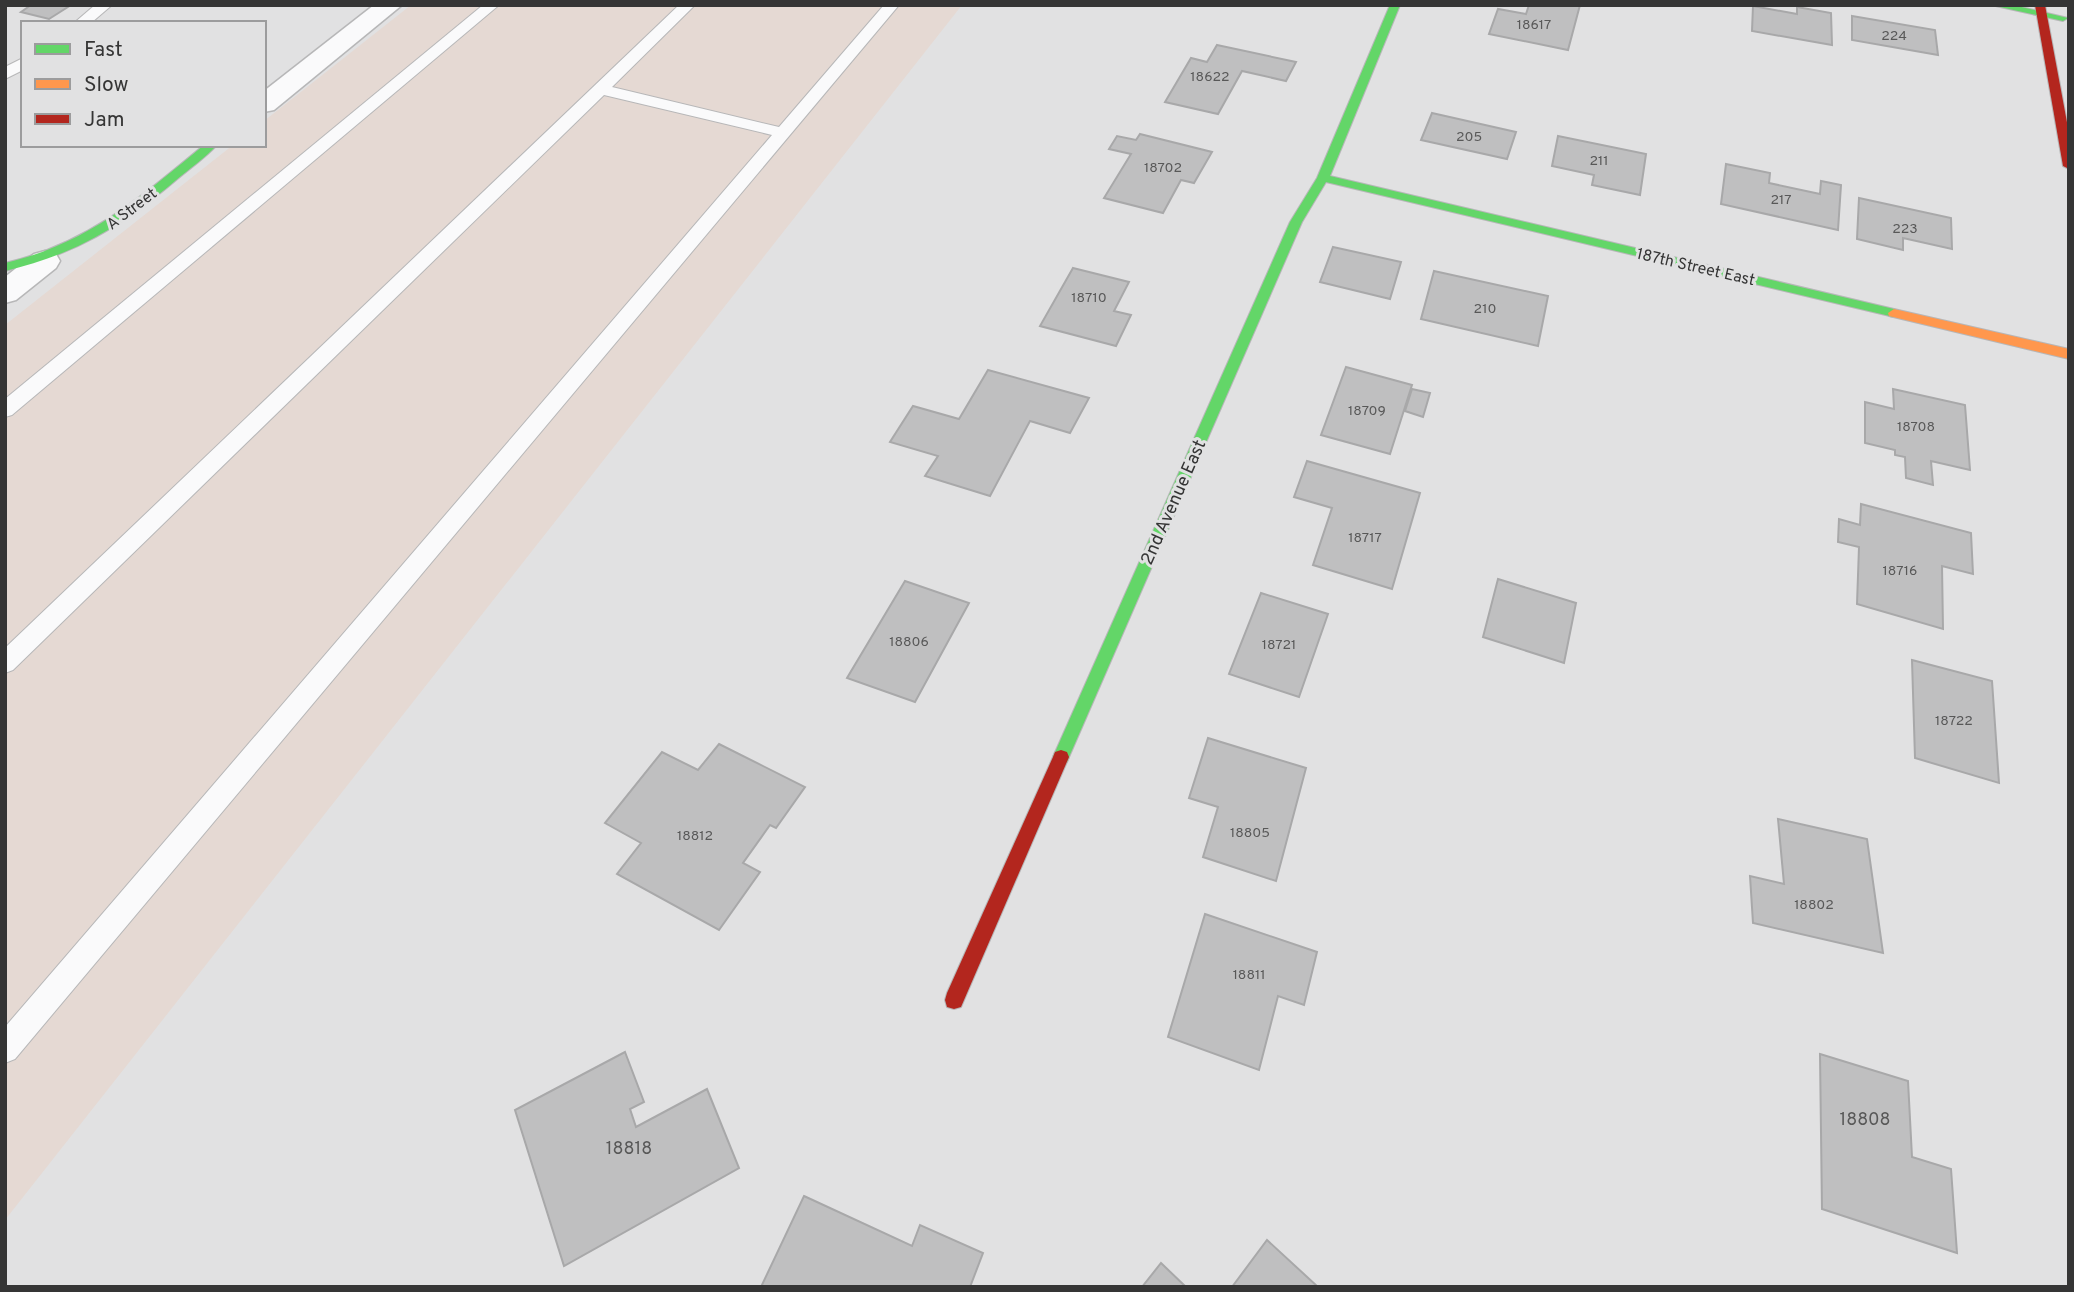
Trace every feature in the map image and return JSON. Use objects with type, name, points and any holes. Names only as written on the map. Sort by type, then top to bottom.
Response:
[{"type":"street","points":[[266,102],[390,5]]},
{"type":"street","name":"2nd Avenue East","points":[[954,1000],[1296,222],[1323,178],[1395,5]]},
{"type":"street","points":[[1996,5],[2040,10],[2069,19]]},
{"type":"street","points":[[2040,10],[2069,166]]},
{"type":"street","name":"A Street","points":[[5,267],[45,261],[65,253],[93,236],[208,147]]},
{"type":"street","name":"187th Street East","points":[[1323,178],[2069,355]]},
{"type":"street","points":[[5,293],[45,261]]},
{"type":"lane","points":[[84,21],[105,5]]},
{"type":"lane","points":[[5,410],[492,5]]},
{"type":"lane","points":[[5,663],[688,5]]},
{"type":"lane","points":[[5,1049],[892,5]]},
{"type":"lane","points":[[5,74],[21,64]]},
{"type":"lane","points":[[601,89],[783,134]]},
{"type":"shaded area","points":[[411,5],[962,5],[5,1220],[5,325],[230,147],[266,147],[266,119]]},
{"type":"building","points":[[31,5],[71,5],[49,19],[21,12]]},
{"type":"building","points":[[1529,5],[1580,5],[1568,50],[1489,34],[1498,9],[1526,14]]},
{"type":"building","points":[[1753,6],[1797,14],[1797,7],[1831,13],[1832,45],[1752,31]]},
{"type":"building","points":[[1852,16],[1935,30],[1938,55],[1852,40]]},
{"type":"building","points":[[1217,45],[1296,62],[1286,81],[1242,71],[1218,114],[1165,102],[1191,58],[1207,62]]},
{"type":"building","points":[[1432,113],[1516,132],[1507,159],[1421,140]]},
{"type":"building","points":[[1140,134],[1212,152],[1194,183],[1181,180],[1163,213],[1104,198],[1131,154],[1109,149],[1117,136],[1136,140]]},
{"type":"building","points":[[1558,136],[1646,154],[1640,195],[1592,185],[1594,175],[1552,166]]},
{"type":"building","points":[[1726,164],[1770,173],[1769,183],[1820,194],[1821,181],[1841,185],[1838,230],[1721,204]]},
{"type":"building","points":[[1859,198],[1951,218],[1952,249],[1903,238],[1903,250],[1857,239]]},
{"type":"building","points":[[1333,247],[1401,262],[1390,299],[1320,282]]},
{"type":"building","points":[[1073,268],[1129,282],[1114,311],[1131,315],[1116,346],[1040,326]]},
{"type":"building","points":[[1434,271],[1548,296],[1538,346],[1421,319]]},
{"type":"building","points":[[1346,367],[1412,385],[1390,454],[1321,435]]},
{"type":"building","points":[[988,370],[1089,398],[1070,433],[1030,421],[990,496],[925,476],[938,456],[890,442],[913,406],[959,419]]},
{"type":"building","points":[[1412,389],[1430,393],[1423,417],[1405,411]]},
{"type":"building","points":[[1893,389],[1965,405],[1970,470],[1931,461],[1933,485],[1906,478],[1905,457],[1895,455],[1895,450],[1865,443],[1865,402],[1894,409]]},
{"type":"building","points":[[1307,461],[1420,493],[1392,589],[1313,565],[1332,508],[1294,497]]},
{"type":"building","points":[[1861,504],[1971,533],[1973,574],[1942,566],[1943,629],[1857,604],[1859,547],[1838,542],[1839,519],[1860,525]]},
{"type":"building","points":[[1498,579],[1576,603],[1564,663],[1483,637]]},
{"type":"building","points":[[905,581],[969,603],[915,702],[847,678]]},
{"type":"building","points":[[1261,593],[1328,614],[1299,697],[1229,674]]},
{"type":"building","points":[[1912,660],[1992,681],[1999,783],[1915,758]]},
{"type":"building","points":[[1208,738],[1306,768],[1276,881],[1203,857],[1218,807],[1189,798]]},
{"type":"building","points":[[719,744],[805,787],[776,828],[770,825],[743,863],[760,872],[719,930],[617,874],[641,843],[605,823],[662,752],[698,770]]},
{"type":"building","points":[[1778,819],[1867,839],[1883,953],[1753,923],[1750,876],[1784,884]]},
{"type":"building","points":[[1205,914],[1317,952],[1304,1005],[1278,996],[1259,1070],[1168,1037]]},
{"type":"building","points":[[625,1052],[644,1102],[630,1109],[636,1127],[707,1089],[739,1168],[564,1266],[515,1110]]},
{"type":"building","points":[[1820,1054],[1908,1081],[1912,1157],[1951,1169],[1957,1253],[1822,1209]]},
{"type":"building","points":[[804,1196],[912,1246],[920,1225],[983,1253],[970,1287],[761,1287]]},
{"type":"building","points":[[1267,1240],[1318,1287],[1232,1287]]},
{"type":"building","points":[[1161,1263],[1186,1287],[1142,1287]]},
{"type":"traffic: fast","points":[[1061,757],[1296,222],[1323,178],[1395,5]]},
{"type":"traffic: fast","points":[[1996,5],[2063,18]]},
{"type":"traffic: fast","points":[[5,267],[36,260],[91,236],[140,203],[209,147]]},
{"type":"traffic: fast","points":[[1323,178],[1894,313]]},
{"type":"traffic: slow","points":[[1894,313],[2069,354]]},
{"type":"traffic: jam","points":[[2040,5],[2069,166]]},
{"type":"traffic: jam","points":[[954,1000],[1061,757]]}]
